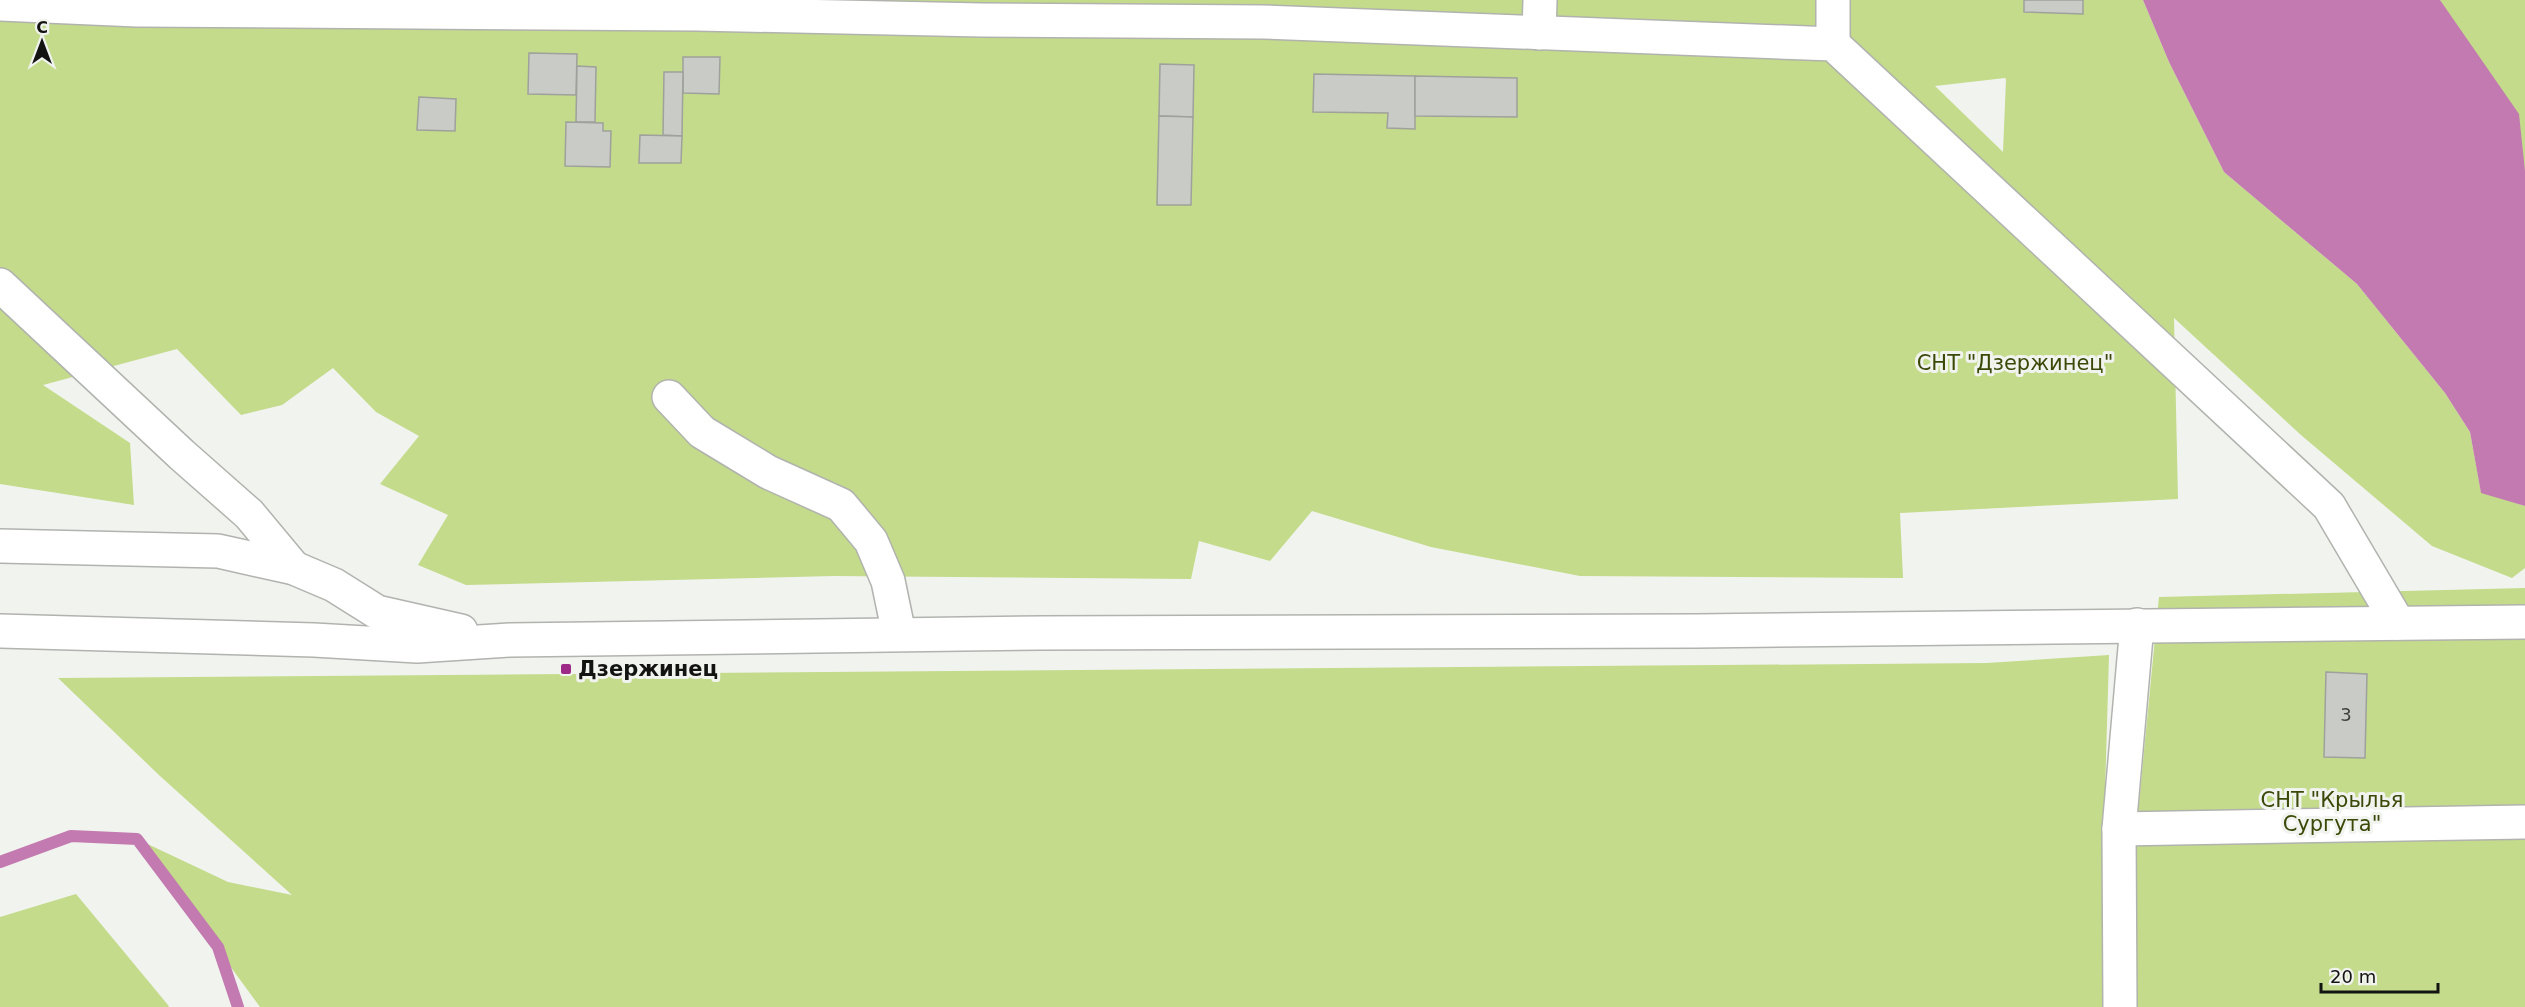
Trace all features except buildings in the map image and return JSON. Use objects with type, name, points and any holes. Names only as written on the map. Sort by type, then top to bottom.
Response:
[{"type":"street","points":[[1539,33],[1540,0]]},
{"type":"street","points":[[1833,0],[1833,44]]},
{"type":"street","points":[[0,4],[1263,11],[1539,33],[1833,44],[2329,506],[2398,623]]},
{"type":"street","points":[[0,285],[182,455],[249,514],[294,568]]},
{"type":"street","points":[[669,397],[702,432],[768,472],[842,505],[871,541],[888,582],[899,634]]},
{"type":"street","points":[[0,546],[218,551],[294,568],[334,585],[377,612],[418,623],[510,640]]},
{"type":"street","points":[[0,631],[314,640],[417,646],[510,640],[899,634],[1696,631],[2525,622]]},
{"type":"street","points":[[2120,1007],[2119,829],[2137,625]]},
{"type":"street","points":[[2119,829],[2525,822]]},
{"type":"green space","name":"СНТ \"Дзержинец\"","points":[[0,0],[2143,0],[2169,62],[2224,172],[2357,284],[2445,393],[2470,432],[2481,492],[2525,506],[2525,568],[2512,578],[2432,546],[2301,435],[2174,318],[2178,499],[1900,513],[1903,578],[1580,576],[1431,547],[1312,511],[1270,561],[1199,541],[1191,579],[834,576],[466,585],[418,565],[448,515],[380,484],[419,436],[376,412],[333,368],[282,405],[241,415],[177,349],[43,385],[130,443],[134,505],[0,484]],"holes":[[[2006,79],[2003,152],[1935,86]]]},
{"type":"green space","points":[[2440,0],[2525,0],[2525,171]]},
{"type":"green space","name":"CНТ \"Крылья Сургута\"","points":[[2525,588],[2525,1007],[2137,1007],[2136,834],[2159,597]]},
{"type":"green space","points":[[2109,655],[2104,827],[2105,1007],[260,1007],[137,839],[228,882],[292,895],[160,776],[58,678],[1987,663]]},
{"type":"green space","points":[[76,894],[169,1007],[0,1007],[0,917]]},
{"type":"shaded area","points":[[2143,0],[2440,0],[2519,114],[2525,171],[2525,506],[2481,493],[2470,432],[2445,393],[2357,284],[2224,172],[2169,62]]},
{"type":"waterway","points":[[0,862],[71,836],[137,839],[218,947],[238,1007]]},
{"type":"place","name":"Дзержинец","points":[[566,669]]}]
